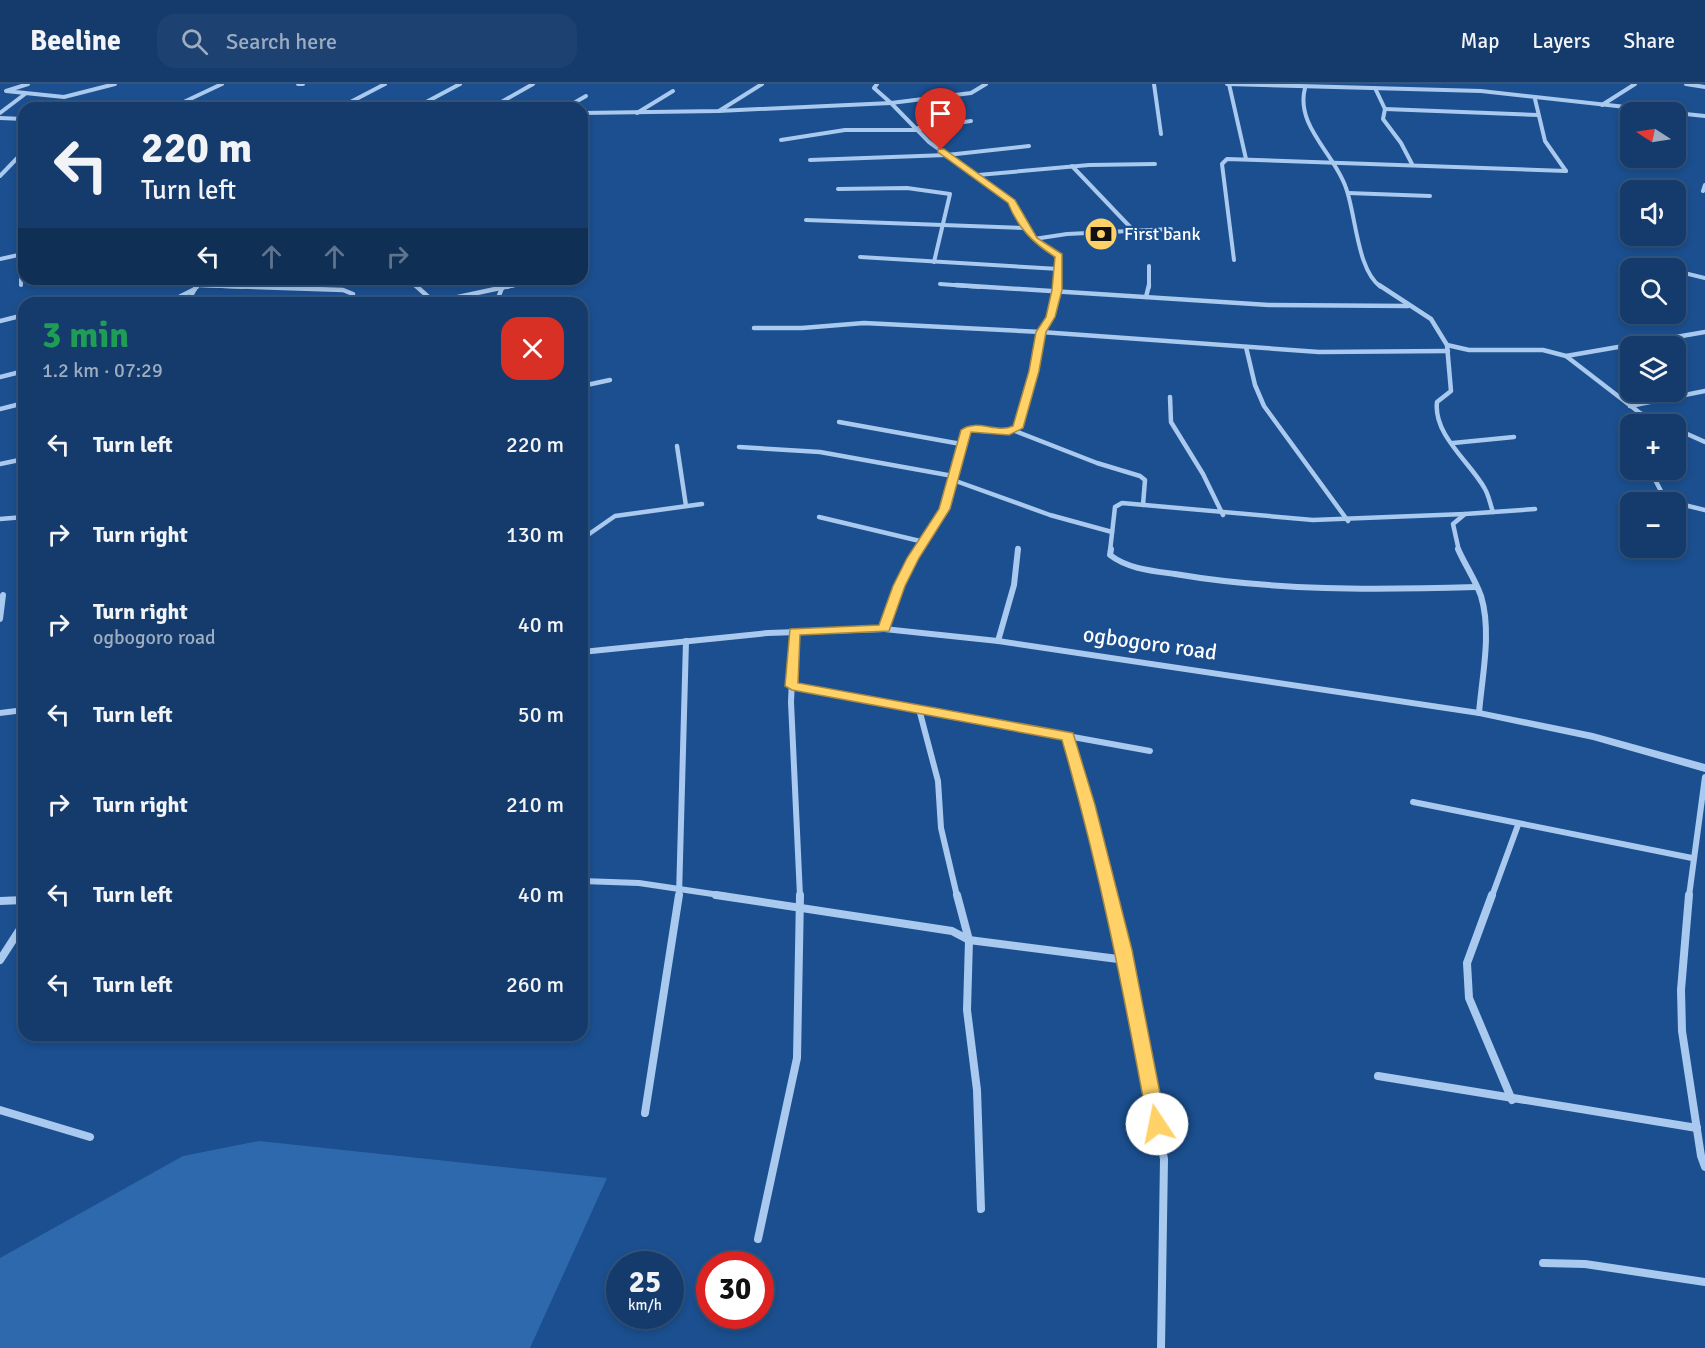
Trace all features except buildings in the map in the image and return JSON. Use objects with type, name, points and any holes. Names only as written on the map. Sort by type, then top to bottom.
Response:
[{"type":"street","points":[[7,84],[17,86]]},
{"type":"street","points":[[28,84],[6,91],[74,96],[115,84]]},
{"type":"street","points":[[184,102],[222,84]]},
{"type":"street","points":[[298,84],[303,84]]},
{"type":"street","points":[[351,102],[386,84]]},
{"type":"street","points":[[426,102],[460,84]]},
{"type":"street","points":[[502,102],[533,84]]},
{"type":"street","points":[[718,111],[762,84]]},
{"type":"street","points":[[877,84],[874,85],[875,90],[919,129],[929,142],[1012,201],[1025,228],[1034,239],[1059,256],[1057,290],[1050,317],[1041,332],[1034,371],[1015,431]]},
{"type":"street","points":[[588,113],[718,111],[891,103],[971,93],[986,84]]},
{"type":"street","points":[[1154,84],[1161,134]]},
{"type":"street","points":[[1246,159],[1228,84],[1305,88],[1366,86],[1481,91],[1620,108]]},
{"type":"street","points":[[1602,106],[1635,84]]},
{"type":"street","points":[[1686,84],[1705,87]]},
{"type":"street","points":[[1305,88],[1302,99],[1304,115],[1334,162],[1348,193],[1367,271],[1376,283],[1431,319],[1448,348],[1451,391],[1434,407],[1435,414],[1484,488],[1493,512]]},
{"type":"street","points":[[1375,88],[1385,109],[1383,119],[1401,143],[1412,164]]},
{"type":"street","points":[[636,113],[673,91]]},
{"type":"street","points":[[0,113],[26,94]]},
{"type":"street","points":[[576,102],[586,96]]},
{"type":"street","points":[[1234,260],[1222,164],[1227,159],[1566,171],[1545,141],[1536,99]]},
{"type":"street","points":[[1385,109],[1538,115]]},
{"type":"street","points":[[1686,114],[1705,116]]},
{"type":"street","points":[[0,120],[18,119]]},
{"type":"street","points":[[781,140],[845,130],[919,129],[971,121]]},
{"type":"street","points":[[810,160],[947,155],[1029,146]]},
{"type":"street","points":[[0,176],[9,171],[18,155]]},
{"type":"street","points":[[977,175],[1072,166],[1155,164]]},
{"type":"street","points":[[1072,166],[1133,230]]},
{"type":"street","points":[[1703,190],[1705,185]]},
{"type":"street","points":[[838,189],[907,188],[950,194],[934,262]]},
{"type":"street","points":[[1348,193],[1430,196]]},
{"type":"street","points":[[806,220],[1025,228]]},
{"type":"street","points":[[1034,239],[1067,234],[1171,229]]},
{"type":"street","points":[[0,259],[18,255]]},
{"type":"street","points":[[860,257],[1059,269]]},
{"type":"street","points":[[1146,297],[1150,282],[1149,266]]},
{"type":"street","points":[[1686,273],[1705,278]]},
{"type":"street","points":[[940,284],[1269,305],[1412,306]]},
{"type":"street","points":[[190,297],[199,285],[343,290],[353,294],[352,297]]},
{"type":"street","points":[[415,285],[428,297]]},
{"type":"street","points":[[457,297],[515,285]]},
{"type":"street","points":[[498,297],[502,288]]},
{"type":"street","points":[[180,297],[195,289]]},
{"type":"street","points":[[0,321],[18,316]]},
{"type":"street","points":[[754,328],[802,328],[864,323],[1041,332],[1327,352],[1448,348],[1543,350],[1566,356],[1630,406],[1645,414]]},
{"type":"street","points":[[1566,356],[1705,332]]},
{"type":"street","points":[[1246,347],[1255,385],[1264,406],[1348,521]]},
{"type":"street","points":[[0,376],[18,372]]},
{"type":"street","points":[[588,385],[610,380]]},
{"type":"street","points":[[1630,406],[1705,391]]},
{"type":"street","points":[[1170,396],[1171,422],[1203,474],[1223,516]]},
{"type":"street","points":[[0,409],[18,404]]},
{"type":"street","points":[[839,422],[961,444]]},
{"type":"street","points":[[884,629],[899,586],[945,509],[966,430],[976,428],[1015,431],[1097,463],[1140,476],[1145,480],[1143,505]]},
{"type":"street","points":[[1686,433],[1705,442]]},
{"type":"street","points":[[1453,443],[1514,437]]},
{"type":"street","points":[[677,446],[686,506]]},
{"type":"street","points":[[739,447],[820,452],[953,478],[1050,515],[1112,532]]},
{"type":"street","points":[[0,464],[18,460]]},
{"type":"street","points":[[588,535],[615,516],[702,504]]},
{"type":"street","points":[[1476,587],[1352,590],[1202,580],[1115,561],[1110,555],[1117,504],[1143,505],[1223,516],[1348,521],[1535,509]]},
{"type":"street","points":[[1686,505],[1705,510]]},
{"type":"street","points":[[1465,514],[1454,524],[1454,541],[1460,559],[1483,605],[1479,713]]},
{"type":"street","points":[[819,517],[924,542]]},
{"type":"street","points":[[0,519],[18,518]]},
{"type":"street","points":[[998,641],[1014,585],[1018,548]]},
{"type":"street","points":[[0,619],[3,595]]},
{"type":"street","name":"ogbogoro road","points":[[588,651],[794,631],[884,629],[998,641],[1479,713],[1595,736],[1705,768]]},
{"type":"street","points":[[758,1239],[781,1142],[797,1058],[801,908],[792,686],[794,631]]},
{"type":"street","points":[[645,1113],[680,889],[686,641]]},
{"type":"street","points":[[792,686],[1150,751]]},
{"type":"street","points":[[919,710],[938,781],[941,828],[948,862],[969,940],[967,1010],[977,1090],[981,1209]]},
{"type":"street","points":[[0,713],[18,711]]},
{"type":"street","points":[[1068,736],[1088,805],[1126,960],[1164,1159],[1161,1348]]},
{"type":"street","points":[[1705,777],[1692,858],[1681,1011],[1682,1031],[1705,1167]]},
{"type":"street","points":[[1413,802],[1518,825],[1692,858]]},
{"type":"street","points":[[1512,1100],[1474,1015],[1469,998],[1467,963],[1518,825]]},
{"type":"street","points":[[588,881],[639,883],[680,889],[952,931],[969,940],[1126,960]]},
{"type":"street","points":[[0,901],[18,900]]},
{"type":"street","points":[[952,931],[967,927]]},
{"type":"street","points":[[0,960],[18,932]]},
{"type":"street","points":[[1378,1076],[1512,1100],[1697,1128]]},
{"type":"street","points":[[0,1110],[90,1137]]},
{"type":"street","points":[[1543,1263],[1585,1264],[1705,1282]]},
{"type":"shaded area","points":[[259,1141],[607,1178],[530,1348],[0,1348],[0,1258],[183,1156]]},
{"type":"place","name":"First bank","points":[[1101,234]]},
{"type":"route","points":[[941,150],[958,165],[982,178],[1012,201],[1017,215],[1034,240],[1059,256],[1057,290],[1050,317],[1041,332],[1034,371],[1017,428],[1009,432],[976,428],[966,430],[964,433],[945,509],[913,558],[888,612],[884,629],[794,631],[792,686],[1068,736],[1088,805],[1124,950],[1157,1124]]}]
